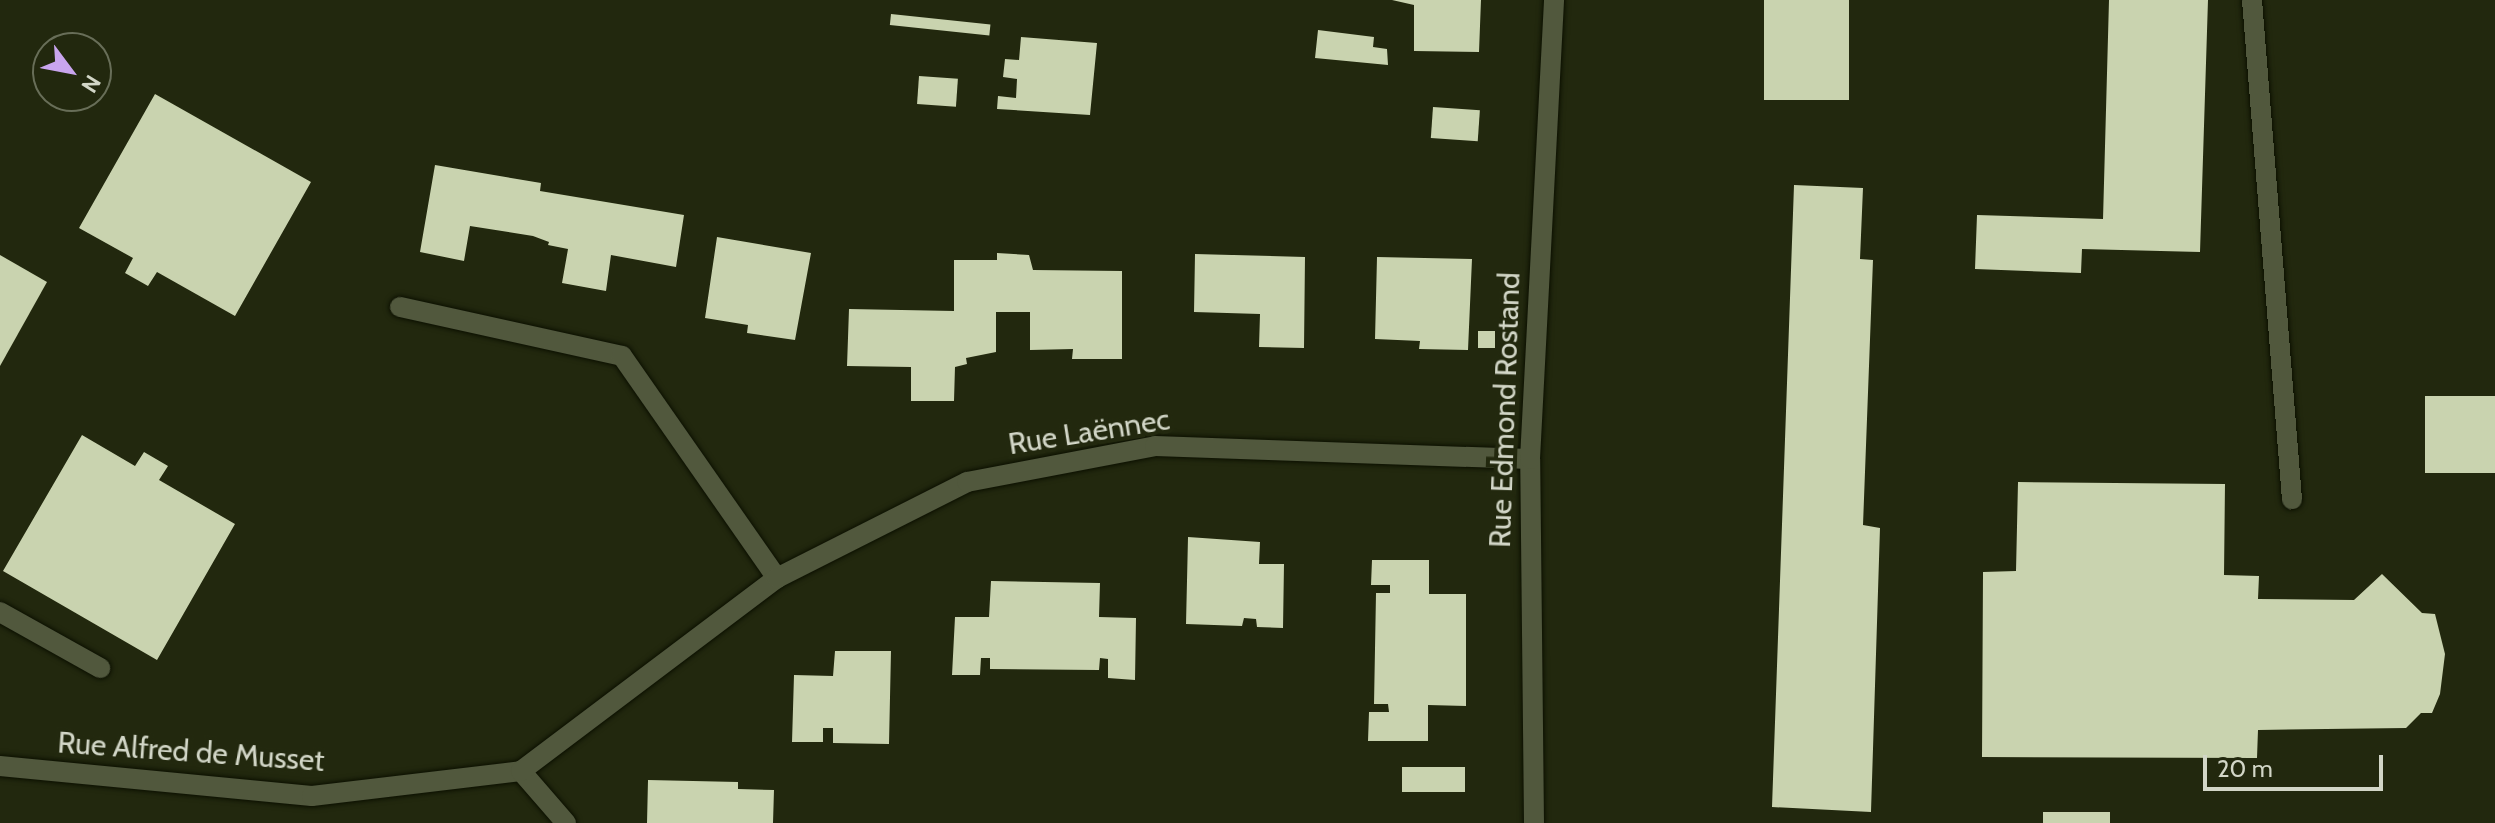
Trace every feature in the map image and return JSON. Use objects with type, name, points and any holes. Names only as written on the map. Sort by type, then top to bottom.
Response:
[{"type":"street","name":"Rue Edmond Rostand","points":[[1534,823],[1530,459],[1554,0]]},
{"type":"street","points":[[2252,0],[2292,499]]},
{"type":"street","points":[[400,307],[622,356],[777,578]]},
{"type":"street","name":"Rue Laënnec","points":[[521,771],[777,578],[967,482],[1155,446],[1530,459]]},
{"type":"street","points":[[0,612],[100,668]]},
{"type":"street","name":"Rue Alfred de Musset","points":[[0,766],[312,796],[521,771]]},
{"type":"street","points":[[521,771],[566,823]]},
{"type":"building","points":[[1392,0],[1481,0],[1479,52],[1414,51],[1414,5]]},
{"type":"building","points":[[1764,0],[1849,0],[1849,100],[1764,100]]},
{"type":"building","points":[[2109,0],[2208,0],[2200,252],[2082,249],[2081,273],[1975,269],[1977,215],[2103,219]]},
{"type":"building","points":[[891,14],[990,24],[989,35],[890,25]]},
{"type":"building","points":[[1318,30],[1374,37],[1373,47],[1387,49],[1388,65],[1315,58]]},
{"type":"building","points":[[1021,37],[1097,43],[1090,115],[997,109],[998,96],[1016,98],[1017,79],[1003,77],[1005,59],[1019,60]]},
{"type":"building","points":[[919,76],[958,79],[956,107],[917,104]]},
{"type":"building","points":[[155,94],[311,182],[235,316],[157,272],[148,286],[125,273],[133,258],[79,228]]},
{"type":"building","points":[[1433,107],[1480,110],[1478,141],[1431,138]]},
{"type":"building","points":[[435,165],[541,183],[540,191],[684,215],[676,267],[611,255],[606,291],[562,283],[568,249],[548,245],[549,242],[533,236],[470,226],[464,261],[420,252]]},
{"type":"building","points":[[1794,185],[1863,188],[1860,259],[1873,260],[1863,525],[1880,528],[1871,812],[1772,807]]},
{"type":"building","points":[[717,237],[811,253],[795,340],[747,333],[748,325],[705,318]]},
{"type":"building","points":[[997,253],[1029,255],[1033,270],[1122,271],[1122,359],[1072,359],[1073,349],[1030,350],[1030,312],[996,312],[996,352],[966,358],[967,364],[955,367],[954,401],[911,401],[911,367],[847,366],[849,309],[954,311],[954,260],[997,260]]},
{"type":"building","points":[[1195,254],[1305,257],[1304,348],[1259,347],[1260,314],[1194,312]]},
{"type":"building","points":[[0,255],[47,282],[0,366]]},
{"type":"building","points":[[1377,257],[1472,259],[1468,350],[1419,349],[1420,341],[1375,339]]},
{"type":"building","points":[[1478,331],[1495,331],[1495,348],[1478,348]]},
{"type":"building","points":[[2425,396],[2495,396],[2495,473],[2425,473]]},
{"type":"building","points":[[82,435],[135,466],[144,452],[168,466],[159,480],[235,524],[157,660],[3,571]]},
{"type":"building","points":[[2018,482],[2225,484],[2224,575],[2259,576],[2258,599],[2354,600],[2382,574],[2422,613],[2435,614],[2445,654],[2440,694],[2432,713],[2421,713],[2406,728],[2258,730],[2257,758],[1982,757],[1983,572],[2016,571]]},
{"type":"building","points":[[1188,537],[1260,542],[1259,564],[1284,564],[1283,628],[1257,627],[1256,619],[1244,618],[1242,626],[1186,624]]},
{"type":"building","points":[[1372,560],[1429,560],[1429,594],[1466,594],[1466,706],[1428,705],[1428,741],[1368,741],[1369,712],[1389,712],[1388,704],[1374,704],[1376,593],[1390,593],[1390,585],[1371,585]]},
{"type":"building","points":[[991,581],[1100,583],[1099,617],[1136,618],[1135,680],[1108,678],[1108,659],[1100,658],[1099,670],[990,669],[990,658],[981,658],[980,675],[952,675],[955,617],[989,617]]},
{"type":"building","points":[[835,651],[891,651],[889,744],[833,743],[833,728],[823,728],[823,742],[792,742],[794,675],[833,676]]},
{"type":"building","points":[[1402,767],[1465,767],[1465,792],[1402,792]]},
{"type":"building","points":[[648,780],[738,782],[738,789],[774,790],[773,823],[647,823]]},
{"type":"building","points":[[2043,812],[2110,812],[2110,823],[2043,823]]}]
